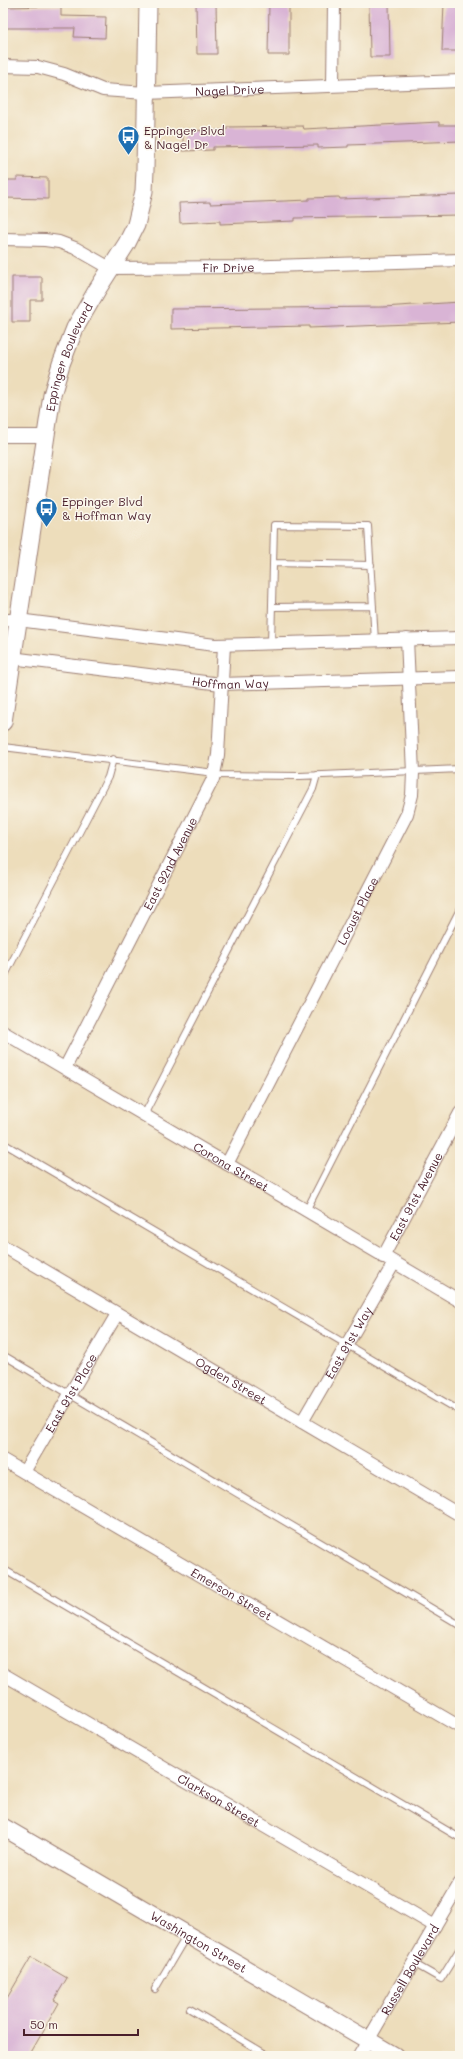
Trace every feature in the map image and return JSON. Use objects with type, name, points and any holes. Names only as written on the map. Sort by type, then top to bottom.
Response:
[{"type":"street","name":"Eppinger Boulevard","points":[[3,722],[10,620],[46,436],[52,395],[61,364],[75,328],[110,268],[128,243],[136,225],[144,191],[148,3]]},
{"type":"street","points":[[333,85],[334,3]]},
{"type":"street","name":"Nagel Drive","points":[[3,66],[38,67],[103,90],[146,93],[460,81]]},
{"type":"street","points":[[3,239],[59,242],[75,248],[110,268]]},
{"type":"street","name":"Fir Drive","points":[[110,268],[241,267],[460,260]]},
{"type":"street","points":[[3,436],[46,436]]},
{"type":"street","points":[[10,620],[224,645],[460,638]]},
{"type":"street","name":"Locust Place","points":[[227,1164],[403,824],[412,795],[413,770],[407,639]]},
{"type":"street","name":"East 92nd Avenue","points":[[65,1068],[215,774],[218,755],[224,645]]},
{"type":"street","name":"Hoffman Way","points":[[8,657],[221,684],[460,677]]},
{"type":"street","name":"Corona Street","points":[[3,1032],[460,1301]]},
{"type":"street","name":"East 91st Avenue","points":[[383,1257],[460,1114]]},
{"type":"street","name":"Ogden Street","points":[[3,1246],[460,1515]]},
{"type":"street","name":"East 91st Way","points":[[302,1422],[394,1263]]},
{"type":"street","name":"East 91st Place","points":[[24,1472],[117,1314]]},
{"type":"street","name":"Emerson Street","points":[[3,1460],[460,1727]]},
{"type":"street","name":"Clarkson Street","points":[[3,1674],[435,1926]]},
{"type":"street","name":"Washington Street","points":[[3,1827],[395,2056]]},
{"type":"street","name":"Russell Boulevard","points":[[359,2056],[460,1884]]},
{"type":"lane","points":[[271,644],[274,525],[368,526],[375,640]]},
{"type":"lane","points":[[273,563],[371,565]]},
{"type":"lane","points":[[272,607],[373,606]]},
{"type":"lane","points":[[3,747],[215,774],[317,775],[460,768]]},
{"type":"lane","points":[[3,979],[108,777],[114,760]]},
{"type":"lane","points":[[144,1115],[313,789],[317,775]]},
{"type":"lane","points":[[306,1211],[460,909]]},
{"type":"lane","points":[[3,1143],[460,1411]]},
{"type":"lane","points":[[3,1355],[460,1625]]},
{"type":"lane","points":[[3,1569],[460,1838]]},
{"type":"lane","points":[[155,1989],[187,1935]]},
{"type":"lane","points":[[413,1964],[441,1979],[460,1948]]},
{"type":"lane","points":[[190,2009],[269,2056]]},
{"type":"building","points":[[196,3],[216,3],[217,54],[197,54]]},
{"type":"building","points":[[269,3],[289,3],[289,55],[268,55]]},
{"type":"building","points":[[369,3],[389,3],[390,57],[370,57]]},
{"type":"building","points":[[444,3],[460,3],[460,51],[442,51]]},
{"type":"building","points":[[61,6],[61,16],[106,17],[105,38],[74,37],[75,28],[3,28],[3,7]]},
{"type":"building","points":[[439,122],[439,125],[460,125],[460,141],[348,145],[348,147],[318,148],[318,145],[213,147],[213,150],[183,151],[183,131],[227,130],[227,127],[303,126],[304,129]]},
{"type":"building","points":[[17,177],[48,178],[48,199],[3,198],[3,180],[17,180]]},
{"type":"building","points":[[460,195],[460,215],[295,218],[295,221],[220,224],[220,221],[180,223],[179,203],[210,202],[210,204],[309,200],[309,198],[339,197],[340,199]]},
{"type":"building","points":[[12,277],[42,277],[42,300],[30,300],[30,322],[12,322]]},
{"type":"building","points":[[460,302],[460,322],[309,328],[309,326],[171,329],[171,309],[383,307]]},
{"type":"building","points":[[31,1957],[67,1978],[54,2000],[59,2003],[29,2056],[3,2056],[3,2005]]},
{"type":"place","name":"Eppinger Blvd & Nagel Dr","points":[[128,156]]},
{"type":"place","name":"Eppinger Blvd & Hoffman Way","points":[[47,528]]}]
